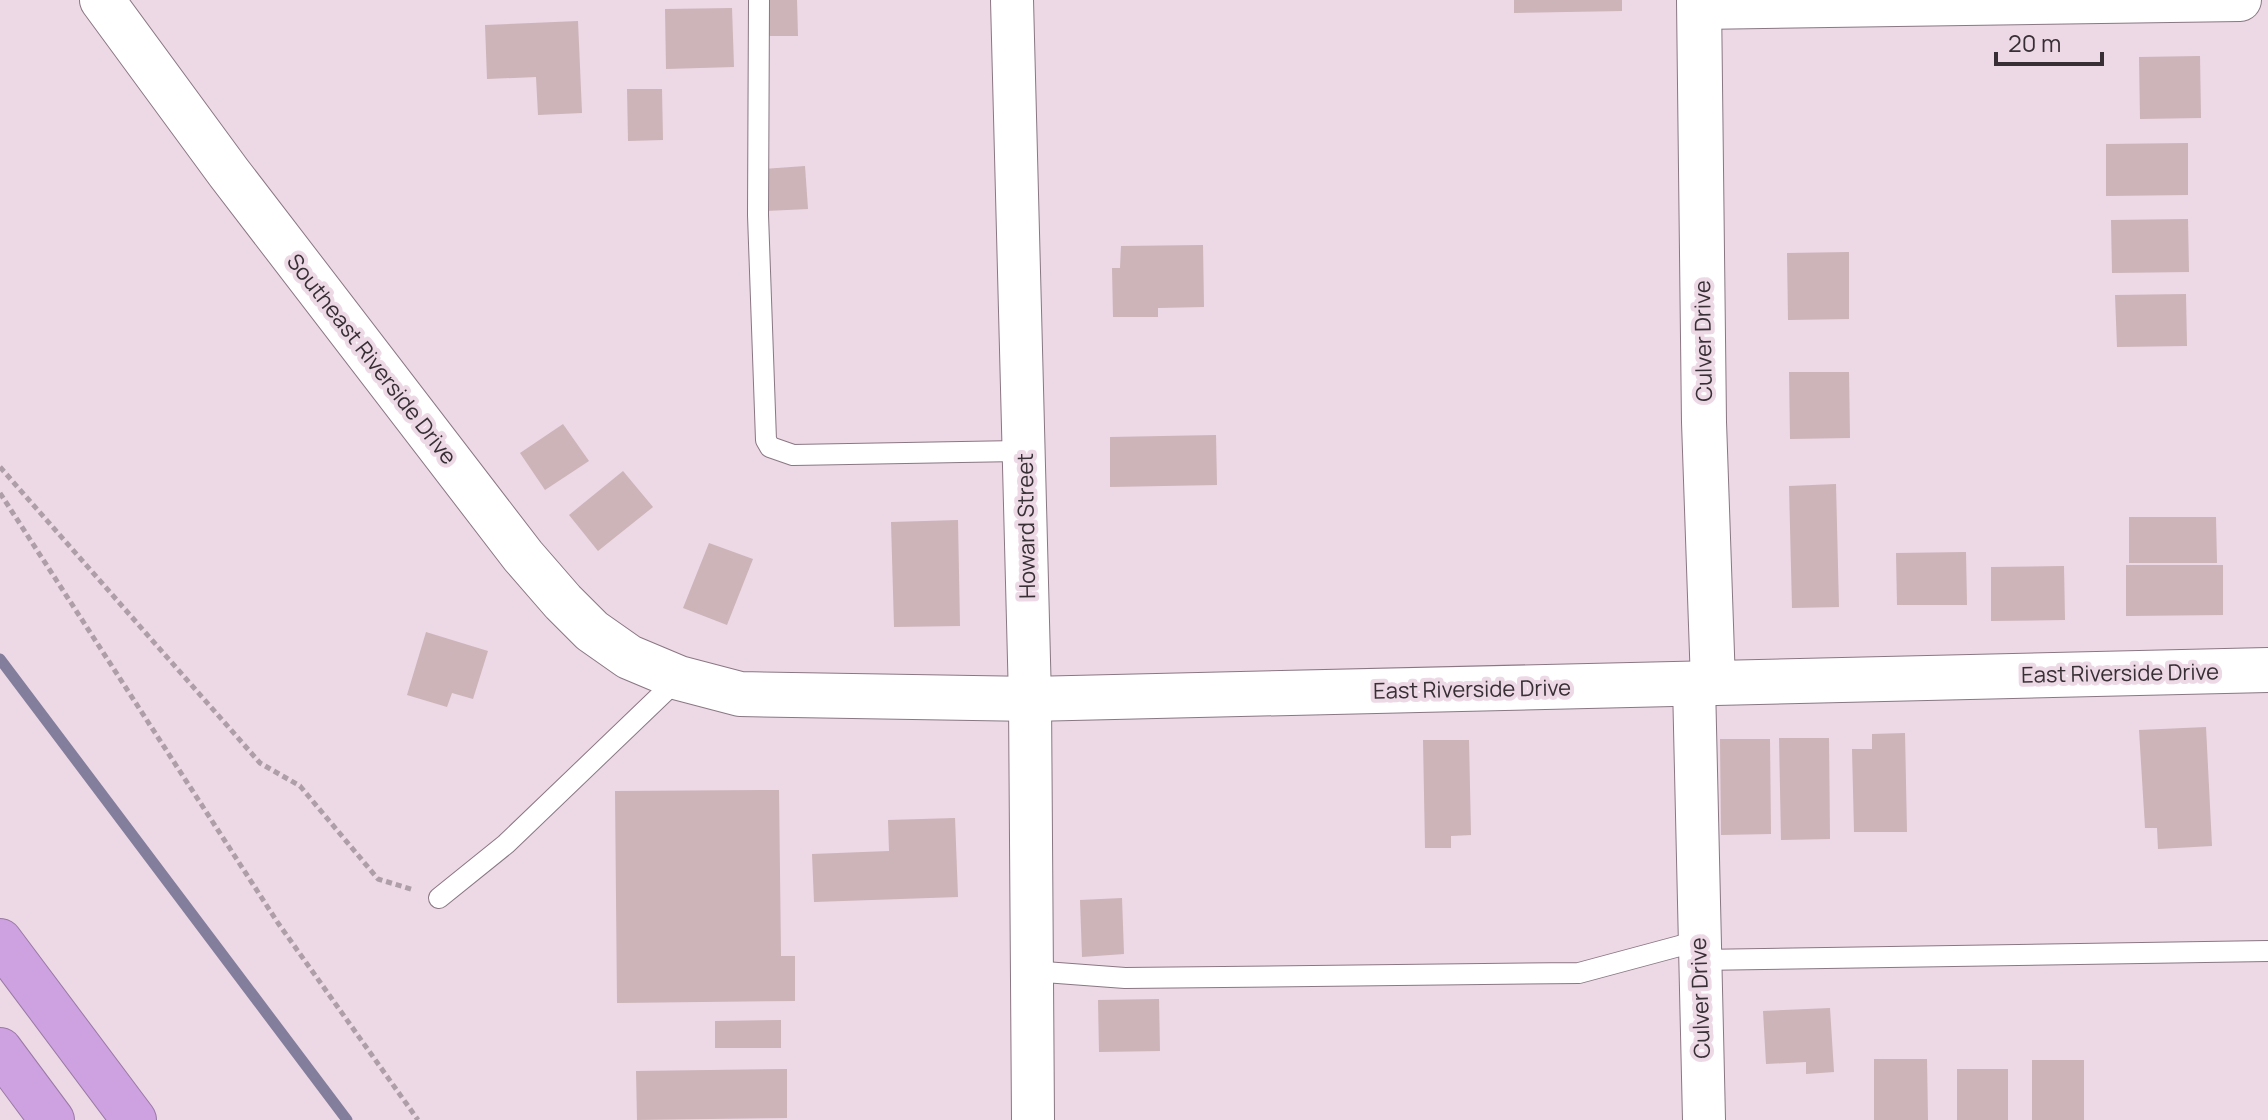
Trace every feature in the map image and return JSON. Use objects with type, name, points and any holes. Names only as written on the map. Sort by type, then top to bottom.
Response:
[{"type":"highway","points":[[0,941],[134,1120]]},
{"type":"highway","points":[[0,1050],[52,1120]]},
{"type":"street","name":"Southeast Riverside Drive","points":[[102,0],[238,185],[553,591],[592,631],[629,657],[679,678]]},
{"type":"street","name":"Howard Street","points":[[1012,0],[1030,699],[1033,1120]]},
{"type":"street","points":[[1699,4],[2240,0]]},
{"type":"street","name":"Culver Drive","points":[[1699,4],[1704,422],[1699,950],[1704,1120]]},
{"type":"street","name":"East Riverside Drive","points":[[679,678],[740,694],[1030,699],[2268,670]]},
{"type":"lane","points":[[759,0],[758,215],[766,440],[770,447],[793,455],[1024,451]]},
{"type":"lane","points":[[439,898],[506,844],[679,678]]},
{"type":"lane","points":[[1031,971],[1125,978],[1579,973],[1699,950],[2268,951]]},
{"type":"path","points":[[0,467],[260,763],[300,786],[378,879],[439,898]]},
{"type":"path","points":[[0,493],[278,923],[418,1120]]},
{"type":"building","points":[[764,0],[797,0],[798,36],[764,36]]},
{"type":"building","points":[[1514,0],[1622,0],[1622,11],[1514,13]]},
{"type":"building","points":[[732,8],[734,67],[666,69],[665,9]]},
{"type":"building","points":[[578,21],[582,113],[538,115],[536,77],[487,79],[485,25]]},
{"type":"building","points":[[2200,56],[2201,118],[2140,119],[2139,57]]},
{"type":"building","points":[[627,89],[662,89],[663,140],[628,141]]},
{"type":"building","points":[[2188,143],[2188,195],[2106,196],[2106,144]]},
{"type":"building","points":[[805,166],[808,209],[766,211],[763,169]]},
{"type":"building","points":[[2188,219],[2189,272],[2112,273],[2111,220]]},
{"type":"building","points":[[1203,245],[1204,307],[1158,308],[1158,317],[1113,317],[1112,268],[1120,268],[1121,246]]},
{"type":"building","points":[[1849,252],[1849,319],[1788,320],[1787,253]]},
{"type":"building","points":[[2186,294],[2187,346],[2117,347],[2115,295]]},
{"type":"building","points":[[1789,372],[1849,372],[1850,438],[1790,439]]},
{"type":"building","points":[[563,424],[589,461],[545,490],[520,453]]},
{"type":"building","points":[[1216,435],[1217,485],[1110,487],[1110,437]]},
{"type":"building","points":[[623,471],[653,507],[598,551],[569,515]]},
{"type":"building","points":[[1836,484],[1839,607],[1792,608],[1789,486]]},
{"type":"building","points":[[2129,517],[2216,517],[2217,563],[2129,563]]},
{"type":"building","points":[[958,520],[960,626],[894,627],[891,522]]},
{"type":"building","points":[[709,543],[753,559],[727,625],[683,608]]},
{"type":"building","points":[[1966,552],[1967,605],[1897,605],[1896,553]]},
{"type":"building","points":[[2126,565],[2223,565],[2223,615],[2126,616]]},
{"type":"building","points":[[2064,566],[2065,620],[1991,621],[1991,567]]},
{"type":"building","points":[[426,632],[488,651],[473,699],[452,693],[447,707],[407,695]]},
{"type":"building","points":[[2206,727],[2212,846],[2158,849],[2157,828],[2145,828],[2139,730]]},
{"type":"building","points":[[1905,733],[1907,832],[1854,832],[1852,749],[1872,749],[1872,734]]},
{"type":"building","points":[[1779,738],[1829,738],[1830,839],[1781,840]]},
{"type":"building","points":[[1720,739],[1770,739],[1771,834],[1721,835]]},
{"type":"building","points":[[1423,740],[1469,740],[1471,835],[1451,836],[1451,848],[1425,848]]},
{"type":"building","points":[[779,790],[781,956],[795,956],[795,1001],[617,1003],[615,791]]},
{"type":"building","points":[[955,818],[958,897],[814,902],[812,854],[889,851],[888,820]]},
{"type":"building","points":[[1122,898],[1124,954],[1082,957],[1080,900]]},
{"type":"building","points":[[1159,999],[1160,1051],[1099,1052],[1098,1000]]},
{"type":"building","points":[[1830,1008],[1834,1072],[1806,1074],[1806,1062],[1766,1064],[1763,1011]]},
{"type":"building","points":[[781,1020],[781,1048],[715,1048],[715,1021]]},
{"type":"building","points":[[1874,1059],[1927,1059],[1928,1120],[1874,1120]]},
{"type":"building","points":[[2032,1060],[2084,1060],[2084,1120],[2032,1120]]},
{"type":"building","points":[[787,1069],[787,1118],[637,1120],[636,1071]]},
{"type":"building","points":[[1957,1069],[2008,1069],[2008,1120],[1957,1120]]},
{"type":"waterway","points":[[0,659],[347,1120]]}]
